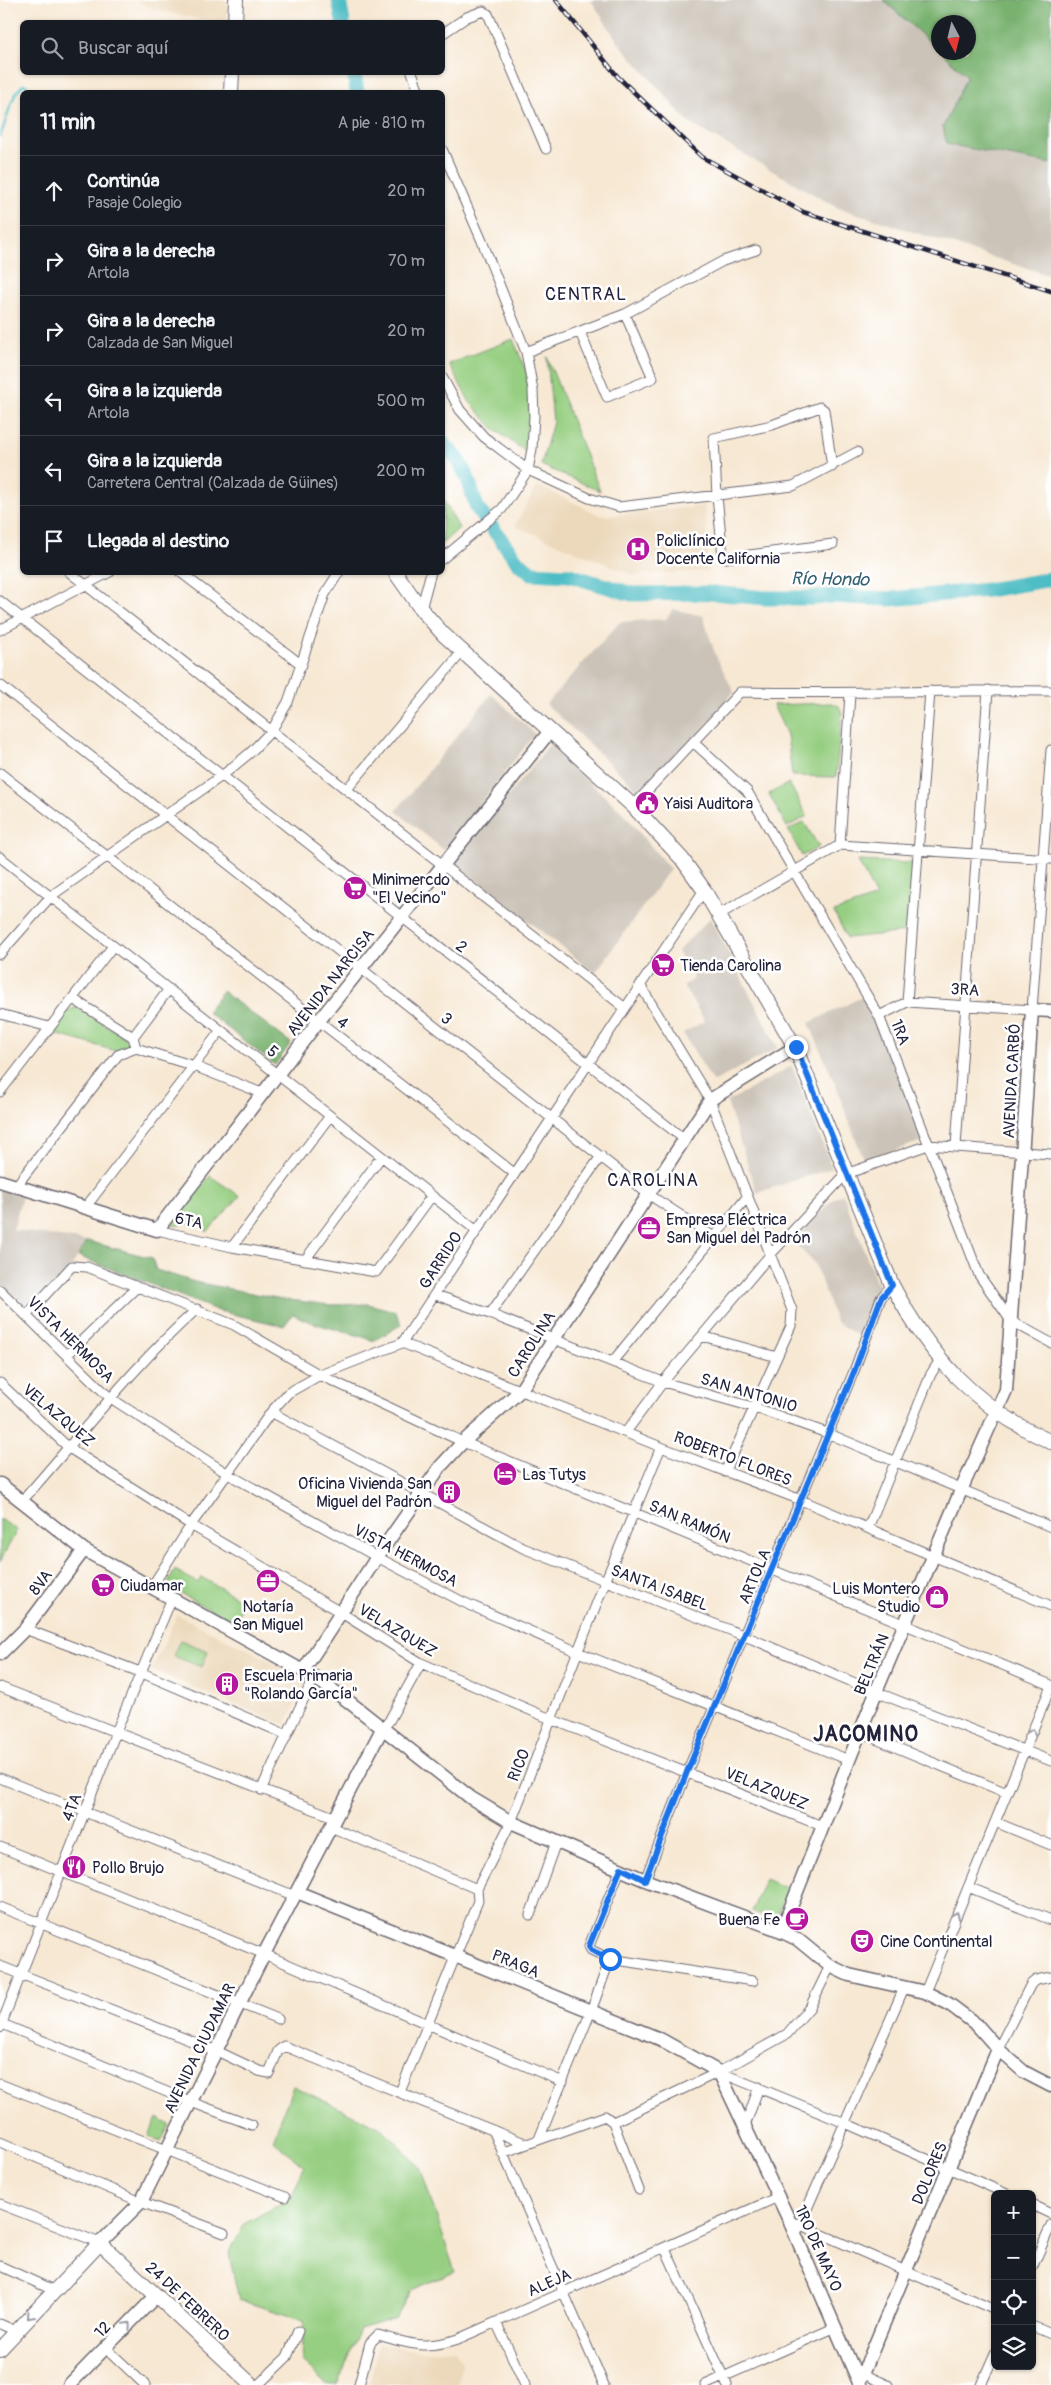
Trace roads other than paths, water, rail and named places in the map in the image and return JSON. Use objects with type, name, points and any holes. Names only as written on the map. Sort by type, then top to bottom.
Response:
[{"type":"main road","points":[[235,20],[236,0]]},
{"type":"main road","points":[[231,90],[232,75]]},
{"type":"main road","points":[[397,575],[421,609],[462,652],[633,806],[682,859],[720,914],[796,1047],[892,1285],[908,1314],[940,1360],[959,1381],[996,1411],[1031,1433],[1051,1442]]},
{"type":"main road","name":"AVENIDA CIUDAMAR","points":[[0,2349],[53,2290],[100,2243]]},
{"type":"main road","name":"24 DE FEBRERO","points":[[100,2243],[158,2295],[252,2385]]},
{"type":"street","points":[[445,32],[467,17],[483,11],[488,14],[546,149]]},
{"type":"street","points":[[413,75],[418,90]]},
{"type":"street","points":[[445,157],[482,241],[526,352],[533,390],[534,416],[532,449],[528,470],[502,509],[445,557]]},
{"type":"street","points":[[526,352],[625,314],[723,261],[756,250]]},
{"type":"street","points":[[580,332],[607,396],[644,382],[653,378],[625,314]]},
{"type":"street","points":[[445,382],[460,410],[484,437],[528,470],[589,498],[619,507],[793,486],[832,467],[857,452]]},
{"type":"street","points":[[832,467],[824,410],[820,407],[772,425],[714,438],[722,552],[726,558],[833,544]]},
{"type":"street","points":[[73,575],[625,1008]]},
{"type":"street","points":[[0,630],[104,575]]},
{"type":"street","points":[[184,575],[302,666]]},
{"type":"street","points":[[0,954],[51,896],[223,775],[251,752],[272,730],[288,702],[302,666],[325,594],[337,575]]},
{"type":"street","points":[[421,609],[430,575]]},
{"type":"street","name":"2","points":[[0,601],[223,775],[401,918],[590,1063],[684,1139]]},
{"type":"street","points":[[347,789],[462,652]]},
{"type":"street","name":"3","points":[[0,685],[648,1194],[714,1237]]},
{"type":"street","points":[[633,806],[740,692],[850,694],[988,690],[1051,691]]},
{"type":"street","points":[[956,1146],[988,690]]},
{"type":"street","points":[[907,1002],[930,691]]},
{"type":"street","points":[[840,845],[850,694]]},
{"type":"street","name":"AVENIDA NARCISA","points":[[157,1230],[318,1022],[550,732]]},
{"type":"street","name":"1RA","points":[[693,742],[747,791],[879,1016],[979,1275],[1011,1321],[1051,1343]]},
{"type":"street","name":"AVENIDA CARBÓ","points":[[996,1411],[1006,1390],[1024,1152],[1032,1010],[1046,859],[1051,750]]},
{"type":"street","name":"4","points":[[0,773],[514,1173]]},
{"type":"street","points":[[720,914],[840,845],[1046,859]]},
{"type":"street","name":"5","points":[[0,857],[431,1197],[477,1231]]},
{"type":"street","name":"GARRIDO","points":[[402,1342],[436,1295],[514,1173],[590,1063],[704,890]]},
{"type":"street","points":[[0,1092],[113,946]]},
{"type":"street","points":[[640,986],[710,1100],[792,1310],[791,1326],[725,1472]]},
{"type":"street","points":[[133,1037],[169,989]]},
{"type":"street","points":[[73,999],[133,1037],[136,1048]]},
{"type":"street","name":"3RA","points":[[879,1016],[907,1002],[1051,1012]]},
{"type":"street","points":[[0,1014],[49,1027]]},
{"type":"street","points":[[85,1208],[221,1030]]},
{"type":"street","name":"CAROLINA","points":[[309,1674],[340,1612],[420,1494],[463,1442],[520,1391],[710,1100],[796,1047]]},
{"type":"street","points":[[16,1186],[118,1054],[136,1048],[194,1066],[264,1094]]},
{"type":"street","points":[[232,1247],[330,1116]]},
{"type":"street","points":[[626,1432],[663,1382],[770,1255],[846,1174],[928,1145],[1051,1154]]},
{"type":"street","points":[[490,1314],[600,1156]]},
{"type":"street","points":[[305,1260],[381,1157]]},
{"type":"street","name":"6TA","points":[[0,1181],[157,1230],[232,1247],[376,1272],[431,1197]]},
{"type":"street","points":[[613,1361],[747,1197]]},
{"type":"street","name":"SAN RAMÓN","points":[[27,1315],[72,1266],[87,1267],[136,1288],[197,1309],[234,1325],[320,1374],[463,1442],[1051,1685]]},
{"type":"street","name":"ARTOLA","points":[[645,1880],[687,1772],[854,1372],[881,1298],[892,1285]]},
{"type":"street","points":[[67,1355],[136,1288]]},
{"type":"street","name":"VISTA HERMOSA","points":[[0,1290],[109,1397],[228,1474],[378,1557],[463,1602],[578,1652],[850,1760]]},
{"type":"street","name":"SAN ANTONIO","points":[[436,1295],[553,1338],[663,1382],[754,1407],[827,1433],[962,1488],[1051,1527]]},
{"type":"street","points":[[22,1501],[70,1448],[109,1397],[197,1309]]},
{"type":"street","points":[[702,1336],[777,1357]]},
{"type":"street","points":[[151,1588],[191,1524],[271,1412],[288,1393],[320,1374],[402,1342]]},
{"type":"street","name":"ROBERTO FLORES","points":[[402,1342],[661,1447],[801,1500],[1051,1606]]},
{"type":"street","points":[[868,1528],[931,1374],[940,1360]]},
{"type":"street","name":"VELAZQUEZ","points":[[0,1383],[70,1448],[191,1524],[340,1612],[420,1663],[552,1720],[822,1826]]},
{"type":"street","name":"BELTRÁN","points":[[781,1932],[876,1692],[996,1411]]},
{"type":"street","name":"SANTA ISABEL","points":[[271,1412],[523,1548],[745,1636],[876,1692],[1051,1762]]},
{"type":"street","name":"RICO","points":[[400,2092],[429,2025],[478,1901],[477,1889],[511,1822],[605,1582],[661,1447]]},
{"type":"street","points":[[0,1484],[84,1550],[309,1674],[348,1701],[471,1798],[511,1822],[645,1880],[797,1939],[830,1966],[868,1981],[924,1992],[949,2004],[968,2018],[998,2050],[1024,2072],[1051,2086]]},
{"type":"street","name":"8VA","points":[[0,1654],[24,1628],[84,1550]]},
{"type":"street","name":"4TA","points":[[1,2025],[140,1672],[172,1598]]},
{"type":"street","points":[[24,1628],[140,1672],[286,1734]]},
{"type":"street","points":[[382,1729],[389,1721],[420,1663]]},
{"type":"street","points":[[261,1790],[286,1734],[309,1674]]},
{"type":"street","points":[[924,1992],[1051,1685]]},
{"type":"street","points":[[0,1687],[261,1790],[477,1889]]},
{"type":"street","name":"AVENIDA CIUDAMAR","points":[[100,2243],[141,2202],[168,2152],[264,1954],[382,1729]]},
{"type":"street","points":[[861,1733],[1007,1793]]},
{"type":"street","points":[[0,1778],[296,1894]]},
{"type":"street","points":[[995,1822],[1051,1845]]},
{"type":"street","points":[[530,1915],[556,1842]]},
{"type":"street","points":[[0,1847],[264,1954],[563,2082]]},
{"type":"street","points":[[621,1868],[590,1948],[610,1959],[754,1982]]},
{"type":"street","points":[[968,1887],[1051,1920]]},
{"type":"street","name":"PRAGA","points":[[296,1894],[456,1956],[660,2039],[719,2072]]},
{"type":"street","points":[[0,1907],[278,2019]]},
{"type":"street","points":[[539,2140],[610,1959]]},
{"type":"street","points":[[0,1966],[217,2051],[259,2071],[269,2073],[278,2051],[284,2046],[527,2144]]},
{"type":"street","points":[[613,2122],[719,2072],[787,2034],[810,2007],[830,1966]]},
{"type":"street","name":"DOLORES","points":[[859,2378],[998,2050],[1025,1994],[1036,1980],[1051,1977]]},
{"type":"street","points":[[904,1988],[845,2123],[794,2227],[991,2308]]},
{"type":"street","points":[[1,2025],[191,2102],[252,2124]]},
{"type":"street","points":[[719,2072],[845,2123],[998,2190]]},
{"type":"street","name":"1RO DE MAYO","points":[[719,2072],[794,2227],[859,2378]]},
{"type":"street","points":[[0,2084],[285,2197]]},
{"type":"street","points":[[745,2126],[759,2087]]},
{"type":"street","points":[[502,2153],[605,2116],[613,2122],[639,2190]]},
{"type":"street","points":[[493,2130],[604,2385]]},
{"type":"street","points":[[0,2142],[141,2202],[224,2233]]},
{"type":"street","name":"ALEJA","points":[[359,2385],[370,2343],[378,2335],[416,2346],[441,2345],[666,2248],[778,2197]]},
{"type":"street","points":[[0,2204],[100,2243]]},
{"type":"street","points":[[1036,2207],[1051,2214]]},
{"type":"street","points":[[1036,2259],[1051,2225]]},
{"type":"street","points":[[666,2248],[725,2381]]},
{"type":"street","points":[[0,2266],[53,2290]]},
{"type":"street","name":"12","points":[[69,2385],[158,2295]]},
{"type":"street","points":[[496,2322],[525,2385]]},
{"type":"street","points":[[0,2324],[16,2331]]},
{"type":"street","points":[[705,2385],[725,2381],[836,2327]]},
{"type":"street","points":[[1036,2328],[1051,2334]]},
{"type":"street","points":[[258,2385],[287,2357],[298,2331]]},
{"type":"street","points":[[106,2348],[145,2385]]},
{"type":"street","points":[[981,2385],[991,2362]]},
{"type":"street","points":[[859,2378],[888,2385]]},
{"type":"waterway","name":"Río Hondo","points":[[339,0],[343,20]]},
{"type":"waterway","name":"Río Hondo","points":[[354,75],[357,90]]},
{"type":"waterway","points":[[0,136],[15,94],[24,84],[31,90]]},
{"type":"waterway","name":"Río Hondo","points":[[445,445],[458,459],[468,479],[477,508],[518,562],[532,573],[569,575],[632,594],[713,593],[765,598],[831,596],[890,599],[988,590],[1051,579]]},
{"type":"railway","points":[[556,0],[618,77],[702,157],[803,212],[1051,291]]},
{"type":"place","name":"Policlínico Docente California","points":[[638,549]]},
{"type":"place","name":"Yaisi Auditora","points":[[647,803]]},
{"type":"place","name":"Minimercdo \"El Vecino\"","points":[[355,888]]},
{"type":"place","name":"Tienda Carolina","points":[[663,965]]},
{"type":"place","name":"Empresa Eléctrica San Miguel del Padrón","points":[[649,1228]]},
{"type":"place","name":"Las Tutys","points":[[505,1474]]},
{"type":"place","name":"Oficina Vivienda San Miguel del Padrón","points":[[449,1492]]},
{"type":"place","name":"Notaría San Miguel","points":[[268,1581]]},
{"type":"place","name":"Ciudamar","points":[[103,1585]]},
{"type":"place","name":"Luis Montero Studio","points":[[937,1597]]},
{"type":"place","name":"Escuela Primaria \"Rolando García\"","points":[[227,1684]]},
{"type":"place","name":"Pollo Brujo","points":[[74,1867]]},
{"type":"place","name":"Buena Fe","points":[[797,1919]]},
{"type":"place","name":"Cine Continental","points":[[862,1941]]},
{"type":"district","name":"CENTRAL","points":[[586,294]]},
{"type":"district","name":"CAROLINA","points":[[653,1180]]},
{"type":"district","name":"JACOMINO","points":[[866,1734]]}]
